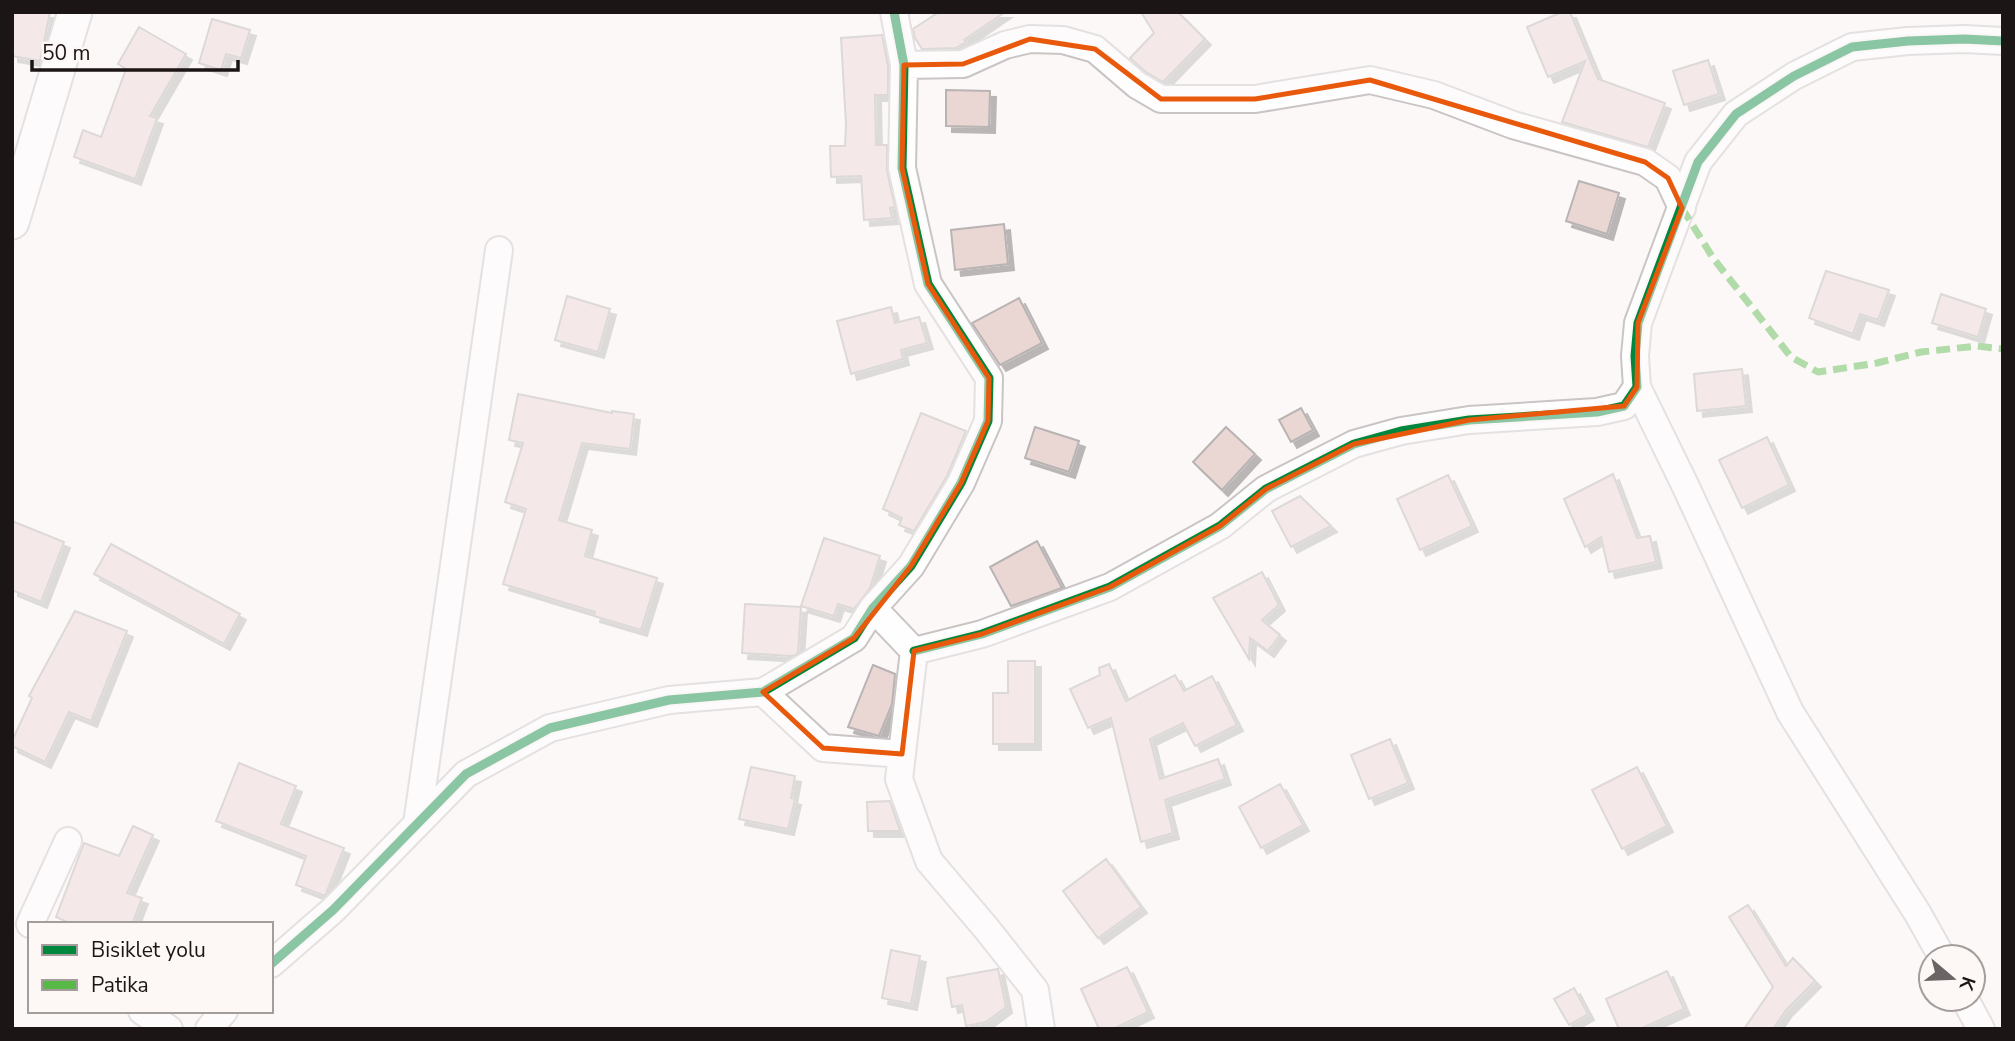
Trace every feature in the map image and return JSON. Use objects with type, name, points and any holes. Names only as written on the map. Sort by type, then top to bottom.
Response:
[{"type":"street","points":[[12,222],[75,12]]},
{"type":"street","points":[[273,962],[333,909],[466,774],[550,728],[669,701],[763,692],[854,638],[873,608],[911,566],[961,483],[988,421],[989,378],[928,284],[902,168],[904,65],[894,12]]},
{"type":"street","points":[[904,65],[963,64],[1030,38],[1063,40],[1096,49],[1137,85],[1161,99],[1255,99],[1370,80],[1434,95],[1513,125],[1645,162],[1668,178],[1682,208]]},
{"type":"street","points":[[1934,943],[1790,712],[1637,387],[1635,356],[1638,323],[1698,162],[1736,114],[1794,76],[1852,47],[1908,41],[2003,41]]},
{"type":"street","points":[[417,824],[499,250]]},
{"type":"street","points":[[914,651],[982,634],[1110,587],[1220,526],[1266,489],[1354,444],[1401,431],[1469,420],[1597,412],[1624,406],[1637,387]]},
{"type":"street","points":[[873,608],[914,651]]},
{"type":"street","points":[[914,651],[899,779],[929,861],[1035,990],[1041,1029]]},
{"type":"street","points":[[763,692],[823,748],[902,754]]},
{"type":"street","points":[[29,922],[68,841]]},
{"type":"street","points":[[145,1013],[169,1029]]},
{"type":"street","points":[[209,1029],[222,1013]]},
{"type":"street","points":[[1972,1013],[1981,1029]]},
{"type":"highlighted area","points":[[1030,39],[1095,49],[1161,99],[1255,99],[1370,80],[1645,162],[1668,178],[1682,208],[1638,323],[1637,387],[1624,406],[1469,420],[1354,444],[1266,489],[1220,526],[1110,587],[982,634],[914,651],[902,754],[823,748],[763,692],[854,638],[911,566],[961,483],[988,421],[989,378],[928,284],[902,168],[904,65],[963,64]]},
{"type":"building","points":[[12,12],[50,12],[40,61],[12,56]]},
{"type":"building","points":[[939,12],[1005,12],[956,48],[922,49],[913,29]]},
{"type":"building","points":[[1141,12],[1178,12],[1205,39],[1163,82],[1130,58],[1154,33]]},
{"type":"building","points":[[1562,12],[1570,12],[1598,79],[1665,103],[1648,147],[1562,122],[1585,61],[1548,77],[1527,27]]},
{"type":"building","points":[[212,19],[250,30],[241,58],[226,54],[221,70],[199,63]]},
{"type":"building","points":[[139,27],[186,54],[150,116],[157,118],[135,179],[74,157],[83,130],[101,137],[126,69],[118,64]]},
{"type":"building","points":[[882,35],[888,66],[888,95],[875,95],[876,145],[887,145],[887,171],[895,207],[890,208],[892,218],[864,220],[861,176],[831,177],[830,146],[845,146],[841,38]]},
{"type":"building","points":[[1708,60],[1719,94],[1684,105],[1673,71]]},
{"type":"building","points":[[946,90],[990,91],[989,127],[946,126]]},
{"type":"building","points":[[1579,181],[1619,193],[1607,234],[1566,221]]},
{"type":"building","points":[[1004,224],[1008,264],[955,270],[951,230]]},
{"type":"building","points":[[1826,271],[1889,290],[1878,320],[1860,314],[1853,334],[1809,318]]},
{"type":"building","points":[[1941,294],[1986,309],[1978,337],[1932,323]]},
{"type":"building","points":[[567,296],[610,309],[598,352],[555,340]]},
{"type":"building","points":[[1019,298],[1042,343],[1000,365],[972,323]]},
{"type":"building","points":[[891,307],[895,323],[919,317],[927,343],[901,350],[903,359],[851,374],[837,321]]},
{"type":"building","points":[[1742,369],[1746,406],[1697,411],[1694,374]]},
{"type":"building","points":[[518,394],[612,413],[634,414],[630,449],[582,443],[559,520],[592,530],[585,556],[657,578],[641,630],[594,616],[595,612],[503,584],[526,509],[505,502],[523,443],[509,440]]},
{"type":"building","points":[[1301,408],[1313,430],[1291,442],[1279,420]]},
{"type":"building","points":[[921,413],[966,431],[947,476],[914,531],[899,525],[902,518],[883,509]]},
{"type":"building","points":[[1035,427],[1079,441],[1069,472],[1025,458]]},
{"type":"building","points":[[1226,427],[1255,454],[1222,490],[1193,462]]},
{"type":"building","points":[[1767,437],[1789,485],[1742,508],[1719,460]]},
{"type":"building","points":[[1613,474],[1637,538],[1650,536],[1656,562],[1609,572],[1601,537],[1585,547],[1564,499]]},
{"type":"building","points":[[1448,475],[1472,526],[1420,550],[1397,499]]},
{"type":"building","points":[[1300,496],[1331,526],[1291,547],[1272,511]]},
{"type":"building","points":[[12,521],[64,542],[41,602],[12,590]]},
{"type":"building","points":[[824,538],[880,556],[870,588],[854,609],[838,604],[834,616],[801,606]]},
{"type":"building","points":[[1037,541],[1062,588],[1011,606],[990,567]]},
{"type":"building","points":[[111,544],[240,614],[224,644],[94,574]]},
{"type":"building","points":[[1262,572],[1279,605],[1262,620],[1280,635],[1268,651],[1250,638],[1249,659],[1213,598]]},
{"type":"building","points":[[745,604],[801,607],[798,653],[793,656],[742,653]]},
{"type":"building","points":[[75,611],[127,631],[91,721],[69,712],[45,762],[12,746],[12,741],[32,698],[29,696]]},
{"type":"building","points":[[1008,661],[1035,661],[1035,744],[993,744],[993,693],[1008,693]]},
{"type":"building","points":[[1109,664],[1126,701],[1175,675],[1184,691],[1212,676],[1237,725],[1195,746],[1183,723],[1150,739],[1160,779],[1218,759],[1225,779],[1165,800],[1173,833],[1141,842],[1111,718],[1088,728],[1070,689],[1100,675],[1099,668]]},
{"type":"building","points":[[873,665],[895,674],[892,704],[879,736],[848,727]]},
{"type":"building","points":[[1390,739],[1408,783],[1369,799],[1351,755]]},
{"type":"building","points":[[239,763],[296,786],[281,824],[344,848],[325,896],[296,885],[306,856],[216,821]]},
{"type":"building","points":[[751,767],[795,776],[791,798],[795,799],[788,829],[739,819]]},
{"type":"building","points":[[1637,767],[1667,826],[1622,849],[1592,790]]},
{"type":"building","points":[[1280,784],[1303,825],[1261,848],[1239,807]]},
{"type":"building","points":[[890,801],[900,831],[868,831],[867,802]]},
{"type":"building","points":[[133,826],[153,835],[127,893],[142,898],[133,922],[67,922],[56,917],[84,843],[119,856]]},
{"type":"building","points":[[1106,859],[1141,907],[1098,938],[1063,891]]},
{"type":"building","points":[[1748,905],[1786,966],[1793,958],[1815,981],[1786,1010],[1773,1029],[1744,1029],[1773,987],[1729,917]]},
{"type":"building","points":[[891,950],[920,956],[911,1004],[882,998]]},
{"type":"building","points":[[1127,967],[1148,1012],[1113,1029],[1099,1029],[1081,989]]},
{"type":"building","points":[[998,969],[1006,1007],[986,1022],[966,1026],[962,1005],[952,1007],[947,978]]},
{"type":"building","points":[[1667,971],[1684,1009],[1640,1029],[1619,1029],[1606,999]]},
{"type":"building","points":[[1574,988],[1588,1014],[1569,1025],[1554,999]]},
{"type":"marked path","points":[[1682,208],[1713,258],[1791,357],[1818,372],[1877,363],[1921,352],[1977,346],[2003,349]]},
{"type":"cycle path","points":[[273,962],[333,910],[466,774],[550,728],[669,700],[763,692],[854,638],[873,608],[911,566],[961,483],[988,421],[989,378],[928,284],[902,168],[904,65],[894,12]]},
{"type":"cycle path","points":[[914,651],[982,634],[1110,587],[1220,526],[1266,489],[1354,444],[1401,431],[1469,420],[1597,412],[1624,406],[1637,387],[1635,356],[1638,323],[1698,162],[1736,114],[1794,76],[1852,47],[1908,41],[2003,41]]}]
